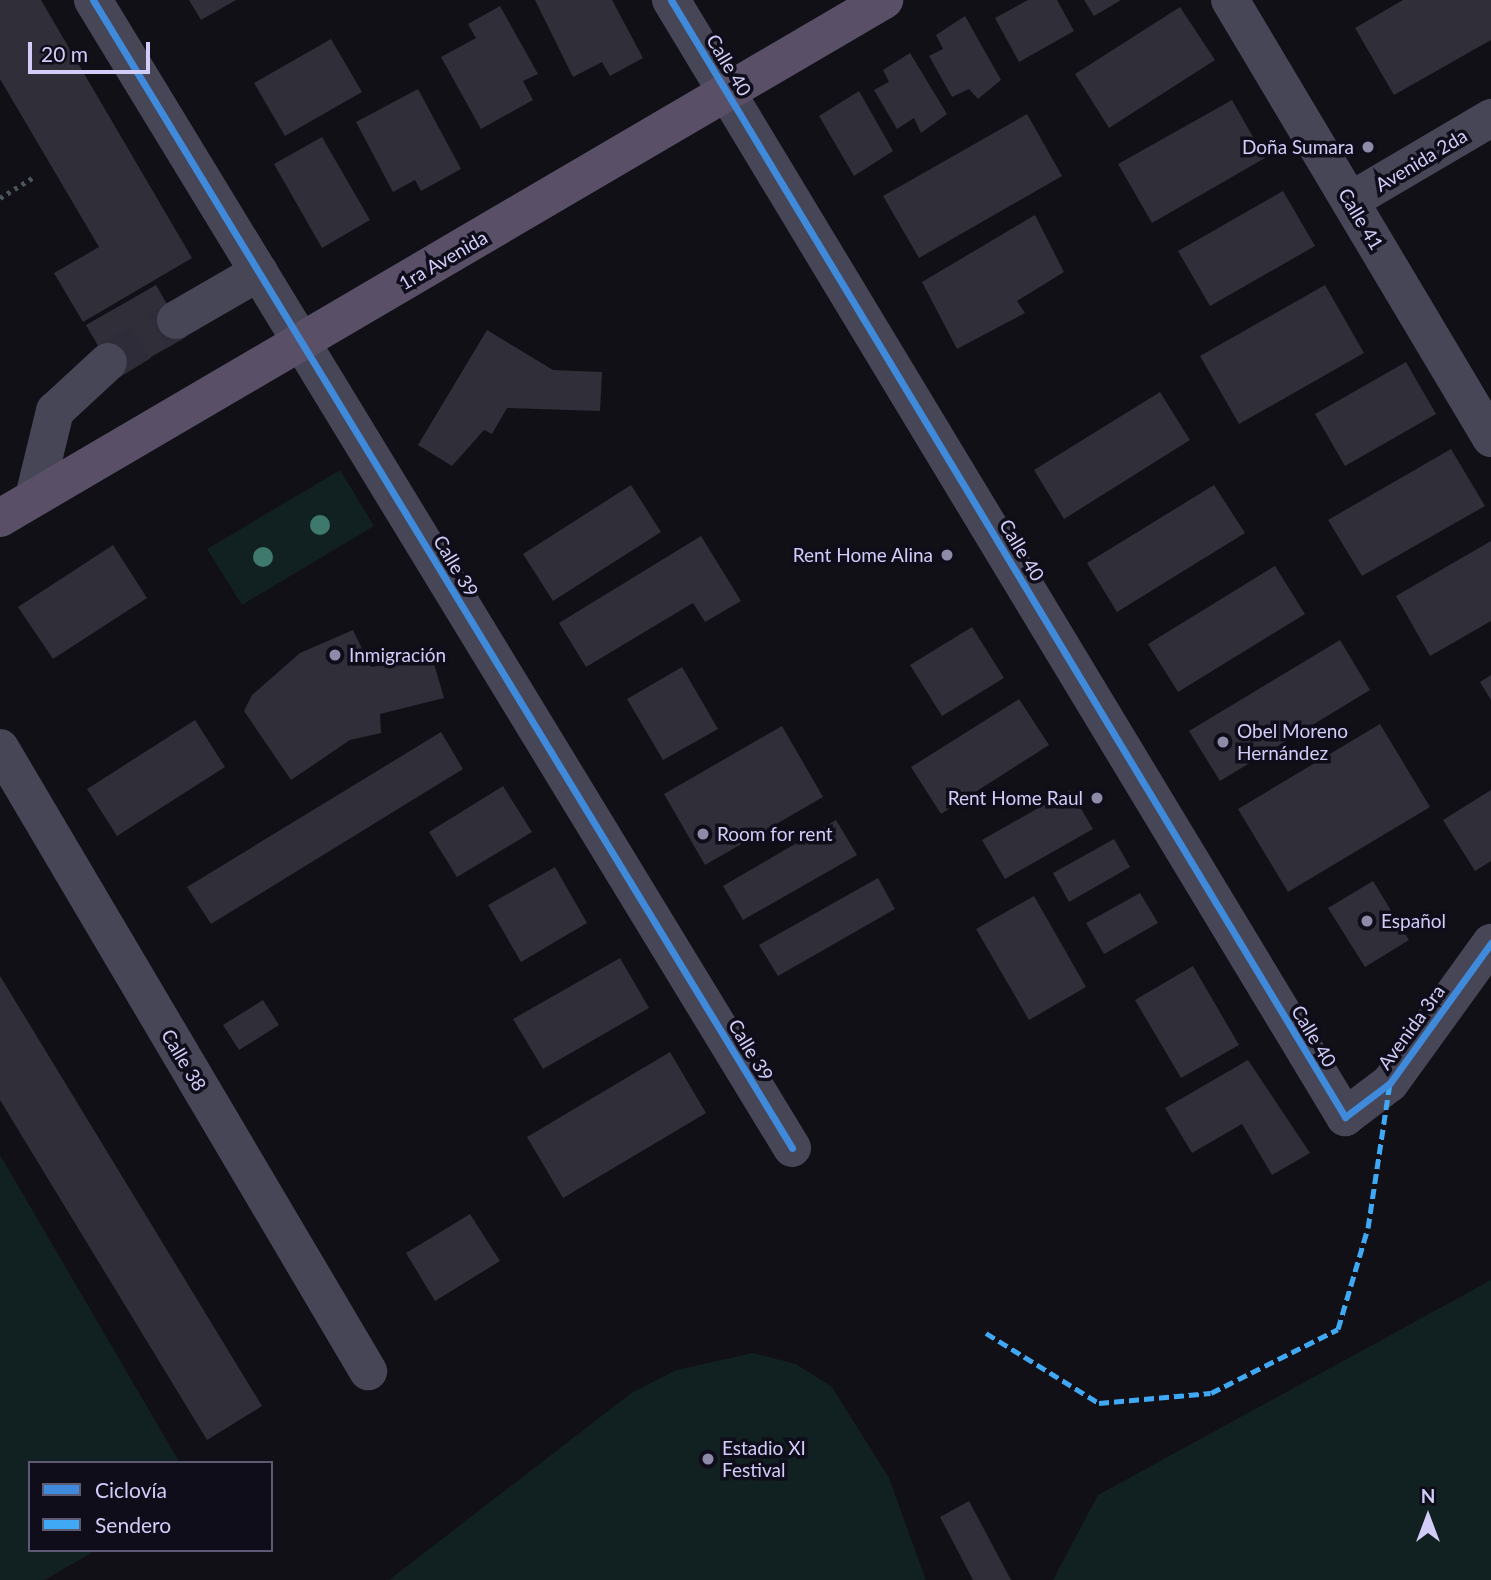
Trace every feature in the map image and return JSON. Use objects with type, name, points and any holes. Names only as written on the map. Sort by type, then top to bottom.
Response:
[{"type":"main road","name":"1ra Avenida","points":[[0,518],[728,95],[884,0]]},
{"type":"street","name":"Calle 39","points":[[93,0],[792,1148]]},
{"type":"street","name":"Calle 40","points":[[671,0],[1345,1117]]},
{"type":"street","name":"Calle 41","points":[[1230,0],[1491,438]]},
{"type":"street","name":"Avenida 2da","points":[[1350,201],[1491,118]]},
{"type":"street","points":[[176,320],[259,272]]},
{"type":"street","points":[[34,497],[55,411],[107,362]]},
{"type":"street","name":"Calle 38","points":[[0,748],[368,1371]]},
{"type":"street","name":"Avenida 3ra","points":[[1345,1117],[1390,1083],[1491,943]]},
{"type":"path","points":[[0,198],[34,177]]},
{"type":"shaded area","points":[[340,470],[374,526],[242,605],[207,549]]},
{"type":"shaded area","points":[[0,1155],[179,1461],[28,1461],[28,1552],[93,1552],[45,1580],[0,1580]]},
{"type":"shaded area","points":[[1491,1280],[1491,1580],[1053,1580],[1098,1495]]},
{"type":"shaded area","name":"Estadio XI Festival","points":[[753,1353],[796,1364],[832,1387],[889,1478],[926,1580],[389,1580],[630,1394],[676,1370]]},
{"type":"building","points":[[0,0],[41,0],[192,258],[83,322],[54,273],[99,247],[0,79]]},
{"type":"building","points":[[189,0],[236,0],[201,20]]},
{"type":"building","points":[[535,0],[612,0],[643,58],[610,76],[602,62],[573,77]]},
{"type":"building","points":[[1028,0],[1057,0],[1074,31],[1019,62],[995,18]]},
{"type":"building","points":[[1084,0],[1121,0],[1094,16]]},
{"type":"building","points":[[1403,0],[1491,0],[1491,40],[1394,95],[1355,28]]},
{"type":"building","points":[[500,6],[538,74],[523,81],[533,100],[481,129],[441,57],[476,38],[468,24]]},
{"type":"building","points":[[1180,7],[1215,60],[1109,128],[1075,74]]},
{"type":"building","points":[[965,16],[1001,80],[978,99],[969,89],[952,97],[929,56],[943,49],[936,35]]},
{"type":"building","points":[[331,39],[362,92],[285,136],[254,83]]},
{"type":"building","points":[[910,53],[947,114],[921,133],[914,118],[897,129],[874,90],[889,82],[883,70]]},
{"type":"building","points":[[418,89],[461,169],[421,191],[415,180],[393,192],[356,122]]},
{"type":"building","points":[[859,91],[893,151],[854,176],[819,116]]},
{"type":"building","points":[[1232,100],[1265,158],[1152,223],[1118,164]]},
{"type":"building","points":[[1027,114],[1062,176],[919,258],[883,196]]},
{"type":"building","points":[[322,137],[370,220],[322,248],[274,164]]},
{"type":"building","points":[[1283,191],[1315,246],[1210,306],[1178,251]]},
{"type":"building","points":[[1035,215],[1064,272],[1017,301],[1025,313],[957,349],[922,282]]},
{"type":"building","points":[[156,285],[186,337],[116,377],[86,325]]},
{"type":"building","points":[[1325,285],[1364,353],[1239,424],[1200,356]]},
{"type":"building","points":[[487,330],[553,370],[602,372],[600,411],[507,408],[492,434],[484,430],[452,466],[418,445]]},
{"type":"building","points":[[1406,362],[1436,414],[1345,466],[1315,414]]},
{"type":"building","points":[[1160,392],[1190,440],[1064,519],[1034,470]]},
{"type":"building","points":[[1451,449],[1485,506],[1362,576],[1328,520]]},
{"type":"building","points":[[631,485],[661,532],[553,601],[523,554]]},
{"type":"building","points":[[1214,485],[1245,533],[1117,612],[1087,563]]},
{"type":"building","points":[[701,536],[741,601],[705,622],[693,603],[586,667],[559,623]]},
{"type":"building","points":[[1491,541],[1491,621],[1430,656],[1396,596]]},
{"type":"building","points":[[113,545],[147,598],[53,659],[18,607]]},
{"type":"building","points":[[1275,566],[1305,614],[1178,692],[1148,644]]},
{"type":"building","points":[[972,627],[1004,678],[942,716],[910,665]]},
{"type":"building","points":[[353,630],[371,667],[432,657],[444,698],[380,714],[381,733],[350,740],[291,780],[244,711],[252,695],[300,653]]},
{"type":"building","points":[[1340,640],[1370,690],[1220,781],[1189,731]]},
{"type":"building","points":[[682,667],[718,729],[663,760],[627,699]]},
{"type":"building","points":[[1491,675],[1491,700],[1480,682]]},
{"type":"building","points":[[1019,699],[1049,745],[941,814],[911,767]]},
{"type":"building","points":[[195,720],[225,767],[117,836],[87,789]]},
{"type":"building","points":[[1380,724],[1430,807],[1288,892],[1238,809]]},
{"type":"building","points":[[782,726],[823,797],[705,865],[664,794]]},
{"type":"building","points":[[441,732],[463,769],[211,924],[187,887]]},
{"type":"building","points":[[503,786],[532,832],[457,877],[429,832]]},
{"type":"building","points":[[1070,790],[1093,829],[1005,879],[982,840]]},
{"type":"building","points":[[1491,790],[1491,861],[1475,871],[1443,820]]},
{"type":"building","points":[[836,820],[857,855],[743,920],[723,886]]},
{"type":"building","points":[[1114,839],[1130,867],[1069,902],[1053,873]]},
{"type":"building","points":[[555,867],[587,923],[521,962],[488,905]]},
{"type":"building","points":[[878,878],[895,909],[778,976],[759,945]]},
{"type":"building","points":[[1373,881],[1409,940],[1365,967],[1328,908]]},
{"type":"building","points":[[1140,893],[1158,923],[1104,954],[1086,923]]},
{"type":"building","points":[[1034,896],[1086,987],[1029,1020],[976,929]]},
{"type":"building","points":[[620,958],[649,1008],[543,1069],[513,1019]]},
{"type":"building","points":[[1193,966],[1239,1045],[1181,1078],[1135,1000]]},
{"type":"building","points":[[0,976],[262,1406],[207,1440],[0,1100]]},
{"type":"building","points":[[263,1000],[279,1025],[239,1050],[223,1025]]},
{"type":"building","points":[[670,1052],[706,1113],[563,1198],[527,1137]]},
{"type":"building","points":[[1248,1060],[1310,1153],[1272,1175],[1242,1124],[1192,1153],[1165,1108]]},
{"type":"building","points":[[470,1214],[500,1261],[435,1301],[406,1253]]},
{"type":"building","points":[[969,1501],[1011,1580],[973,1580],[940,1517]]},
{"type":"tunnel","points":[[108,362],[176,320]]},
{"type":"marked path","points":[[986,1333],[1099,1403],[1211,1393],[1338,1329],[1368,1228],[1390,1083]]},
{"type":"cycle path","points":[[93,0],[792,1148]]},
{"type":"cycle path","points":[[671,0],[1345,1117],[1390,1083],[1491,943]]},
{"type":"place","name":"Doña Sumara","points":[[1368,147]]},
{"type":"place","name":"Rent Home Alina","points":[[947,555]]},
{"type":"place","name":"Inmigración","points":[[335,655]]},
{"type":"place","name":"Obel Moreno Hernández","points":[[1223,742]]},
{"type":"place","name":"Rent Home Raul","points":[[1097,798]]},
{"type":"place","name":"Room for rent","points":[[703,834]]},
{"type":"place","name":"Español","points":[[1367,921]]},
{"type":"place","name":"Estadio XI Festival","points":[[708,1459]]}]
